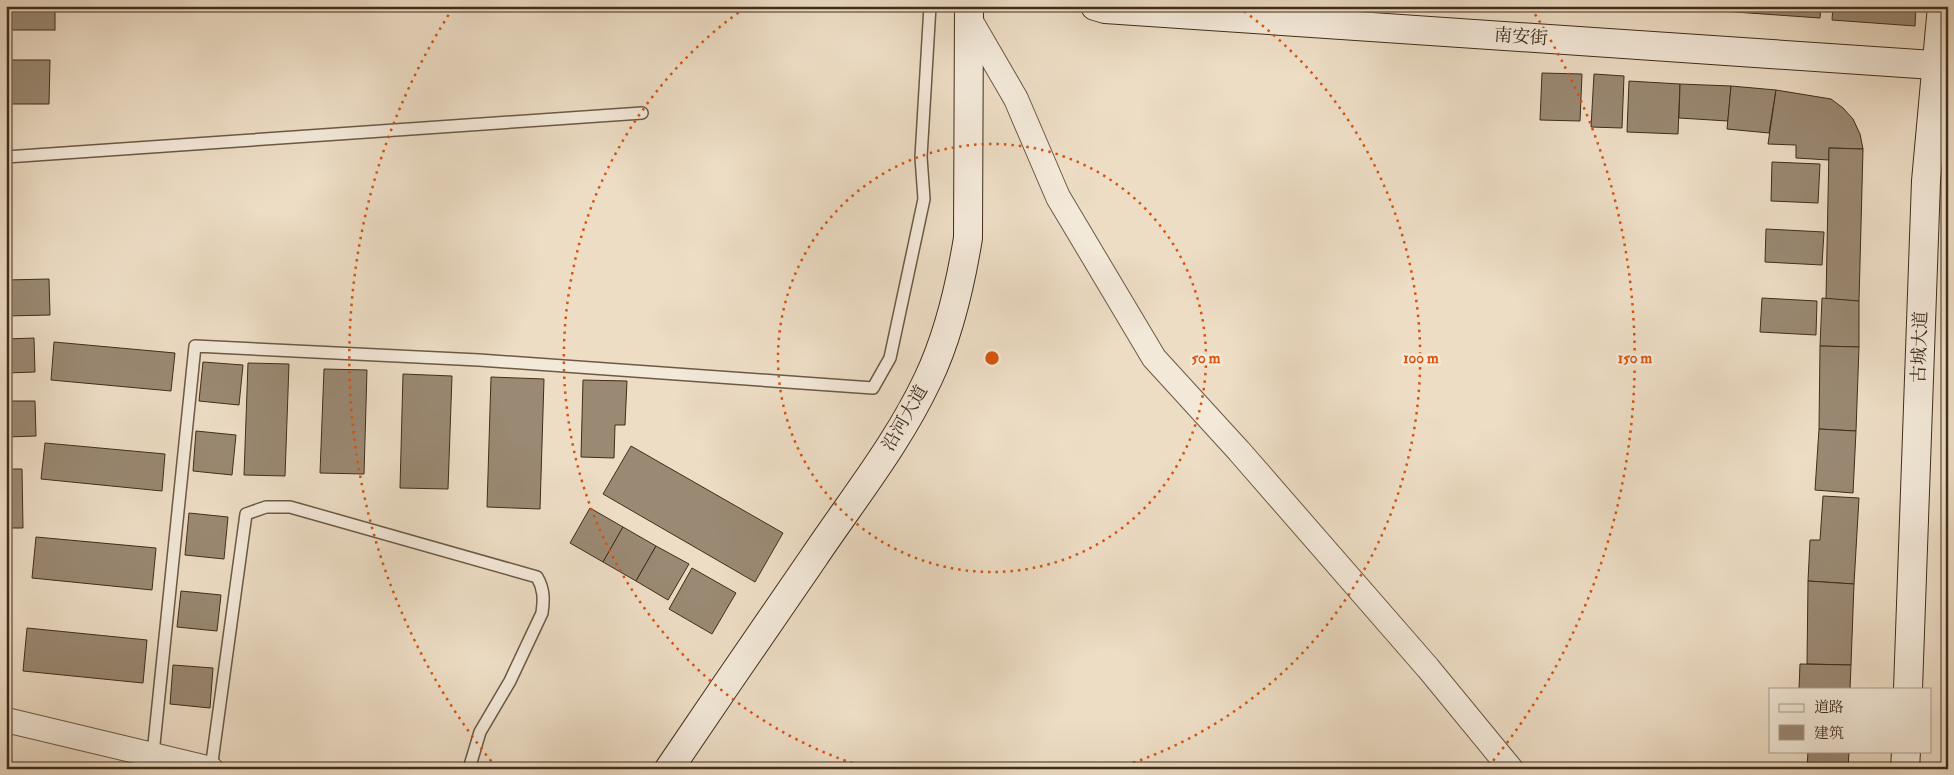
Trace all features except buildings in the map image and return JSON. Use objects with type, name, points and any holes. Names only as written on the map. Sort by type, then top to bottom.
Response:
[{"type":"main road","name":"古城大道","points":[[1908,688],[1926,181],[1942,65],[1942,6]]},
{"type":"main road","name":"南安街","points":[[1110,7],[1942,65]]},
{"type":"main road","name":"沿河大道","points":[[669,769],[892,442],[924,387],[942,345],[960,283],[968,238],[969,12]]},
{"type":"main road","points":[[1905,769],[1906,752]]},
{"type":"street","points":[[969,12],[1016,100],[1058,196],[1154,358],[1239,451],[1428,668],[1511,769]]},
{"type":"street","points":[[6,720],[211,769]]},
{"type":"lane","points":[[152,754],[195,346],[479,360],[873,388],[890,358],[924,199],[921,157],[930,6]]},
{"type":"lane","points":[[6,157],[642,113]]},
{"type":"lane","points":[[211,769],[246,514],[266,507],[290,507],[537,576],[543,589],[542,613],[510,681],[480,732],[469,769]]}]
